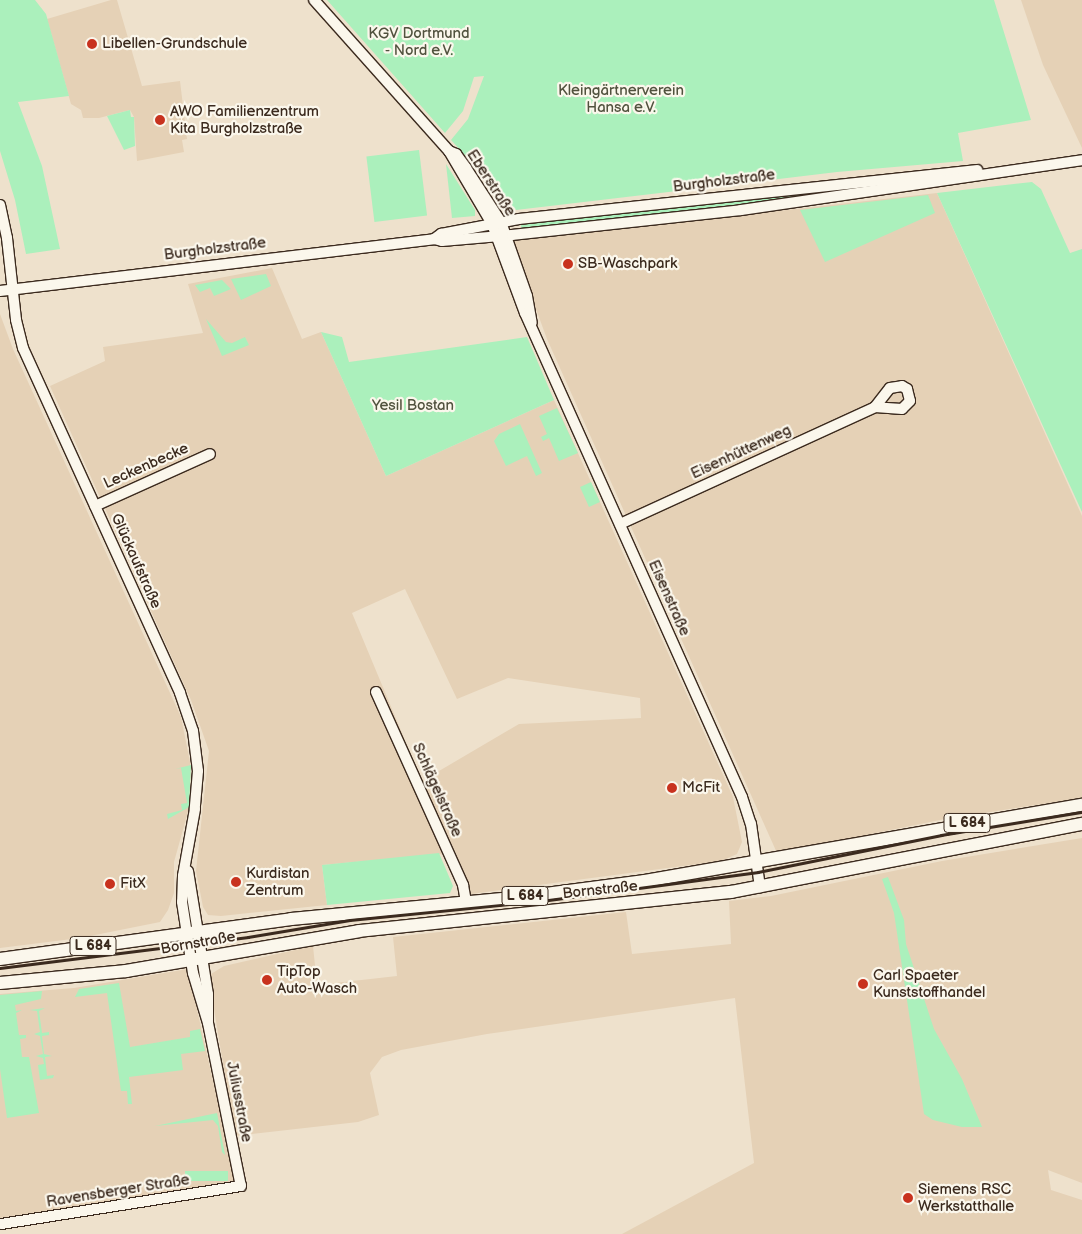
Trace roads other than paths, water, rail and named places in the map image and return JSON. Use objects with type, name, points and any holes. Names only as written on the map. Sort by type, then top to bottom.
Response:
[{"type":"main road","name":"Bornstraße","points":[[0,959],[192,932],[601,887],[757,863],[924,830],[1082,805]]},
{"type":"main road","name":"Bornstraße","points":[[0,983],[109,973],[196,960],[359,931],[760,887],[1082,824]]},
{"type":"street","name":"Eberstraße","points":[[314,0],[448,151],[456,154],[466,168],[496,223],[501,236]]},
{"type":"street","name":"Burgholzstraße","points":[[434,239],[441,234],[496,223],[1020,169],[1082,160]]},
{"type":"street","name":"Burgholzstraße","points":[[0,291],[434,239],[501,236],[741,210],[961,175]]},
{"type":"street","name":"Glückaufstraße","points":[[0,205],[23,348],[180,693],[193,731],[198,771],[195,809],[186,851],[182,902],[192,932]]},
{"type":"street","name":"Eisenstraße","points":[[501,236],[524,313],[533,326],[742,797],[751,824],[760,887]]},
{"type":"street","name":"Eisenhüttenweg","points":[[620,524],[875,408]]},
{"type":"street","name":"Leckenbecke","points":[[95,506],[210,454]]},
{"type":"street","name":"Schlägelstraße","points":[[376,692],[463,885],[466,902]]},
{"type":"street","name":"Juliusstraße","points":[[192,932],[208,1023],[241,1186]]},
{"type":"street","name":"Ravensberger Straße","points":[[0,1224],[241,1186]]},
{"type":"railway","points":[[0,968],[248,937],[350,920],[541,901],[758,872],[941,835],[1082,812]]},
{"type":"place","name":"Libellen-Grundschule","points":[[92,44]]},
{"type":"place","name":"AWO Familienzentrum Kita Burgholzstraße","points":[[160,120]]},
{"type":"place","name":"SB-Waschpark","points":[[568,264]]},
{"type":"place","name":"McFit","points":[[672,788]]},
{"type":"place","name":"Kurdistan Zentrum","points":[[236,882]]},
{"type":"place","name":"FitX","points":[[110,884]]},
{"type":"place","name":"TipTop Auto-Wasch","points":[[267,980]]},
{"type":"place","name":"Carl Spaeter Kunststoffhandel","points":[[863,984]]},
{"type":"place","name":"Siemens RSC Werkstatthalle","points":[[908,1198]]},
{"type":"park label","name":"KGV Dortmund - Nord e.V.","points":[[419,42]]},
{"type":"park label","name":"Kleingärtnerverein Hansa e.V.","points":[[621,98]]},
{"type":"park label","name":"Yesil Bostan","points":[[413,406]]}]
